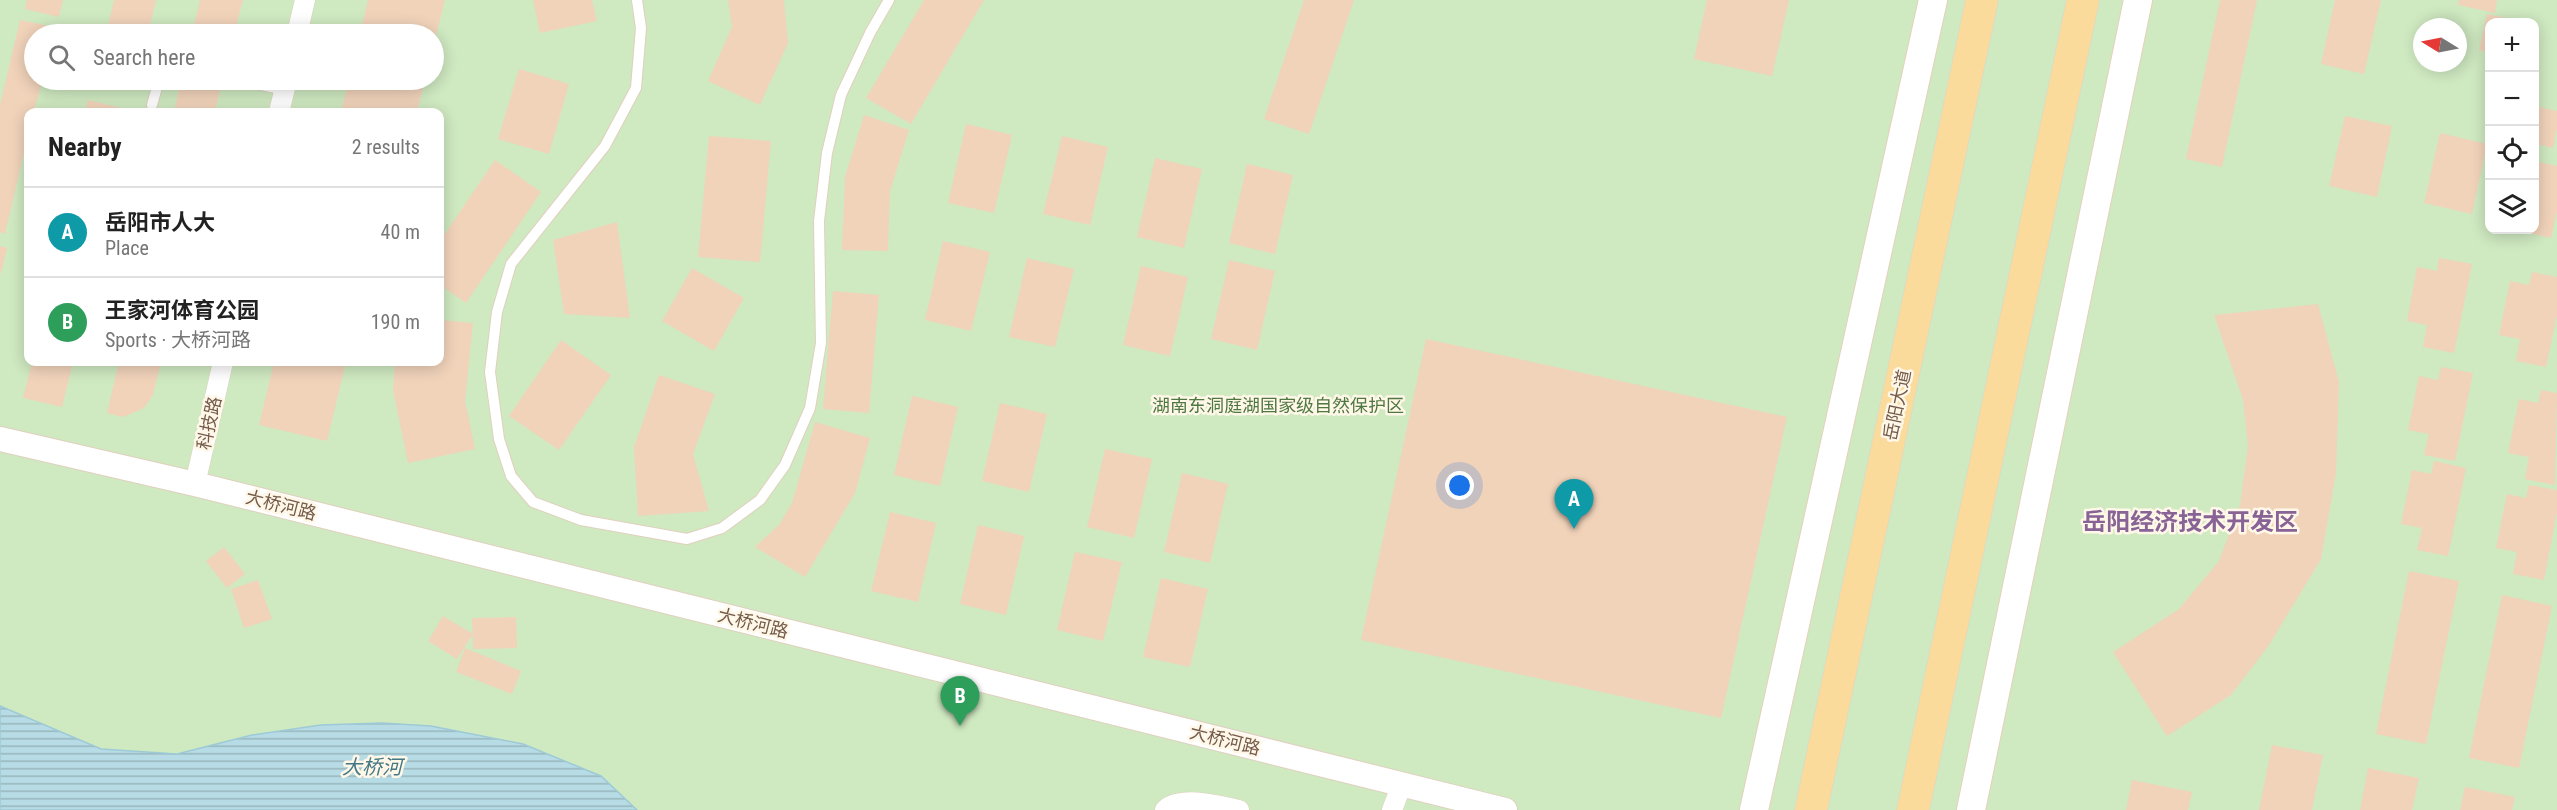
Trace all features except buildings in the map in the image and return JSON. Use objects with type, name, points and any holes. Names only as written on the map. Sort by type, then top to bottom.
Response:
[{"type":"main road","points":[[1754,810],[1933,0]]},
{"type":"main road","name":"岳阳大道","points":[[1811,810],[1982,0]]},
{"type":"main road","points":[[1913,810],[2083,0]]},
{"type":"main road","points":[[1971,810],[2138,0]]},
{"type":"street","points":[[299,24],[305,0]]},
{"type":"street","points":[[280,108],[285,90]]},
{"type":"street","name":"科技路","points":[[195,484],[222,366]]},
{"type":"street","name":"大桥河路","points":[[0,439],[195,484],[1505,810]]},
{"type":"street","points":[[1392,810],[1402,784]]},
{"type":"street","points":[[1165,810],[1171,805],[1199,803],[1239,810]]},
{"type":"lane","points":[[637,0],[641,28],[636,88],[605,146],[511,264],[497,312],[489,372],[499,439],[511,476],[533,502],[581,520],[687,539],[722,528],[760,500],[785,465],[810,408],[821,343],[819,221],[827,153],[841,94],[870,33],[889,0]]},
{"type":"lane","points":[[152,105],[156,90]]},
{"type":"green space","name":"湖南东洞庭湖国家级自然保护区","points":[[0,0],[2557,0],[2557,810],[0,810]]},
{"type":"water","name":"大桥河","points":[[0,706],[101,749],[177,754],[252,735],[321,725],[382,723],[431,726],[523,744],[601,776],[637,810],[0,810]]},
{"type":"place","name":"岳阳市人大","points":[[1574,529]]},
{"type":"place","name":"王家河体育公园","points":[[960,726]]},
{"type":"district","name":"岳阳经济技术开发区","points":[[2190,522]]}]
